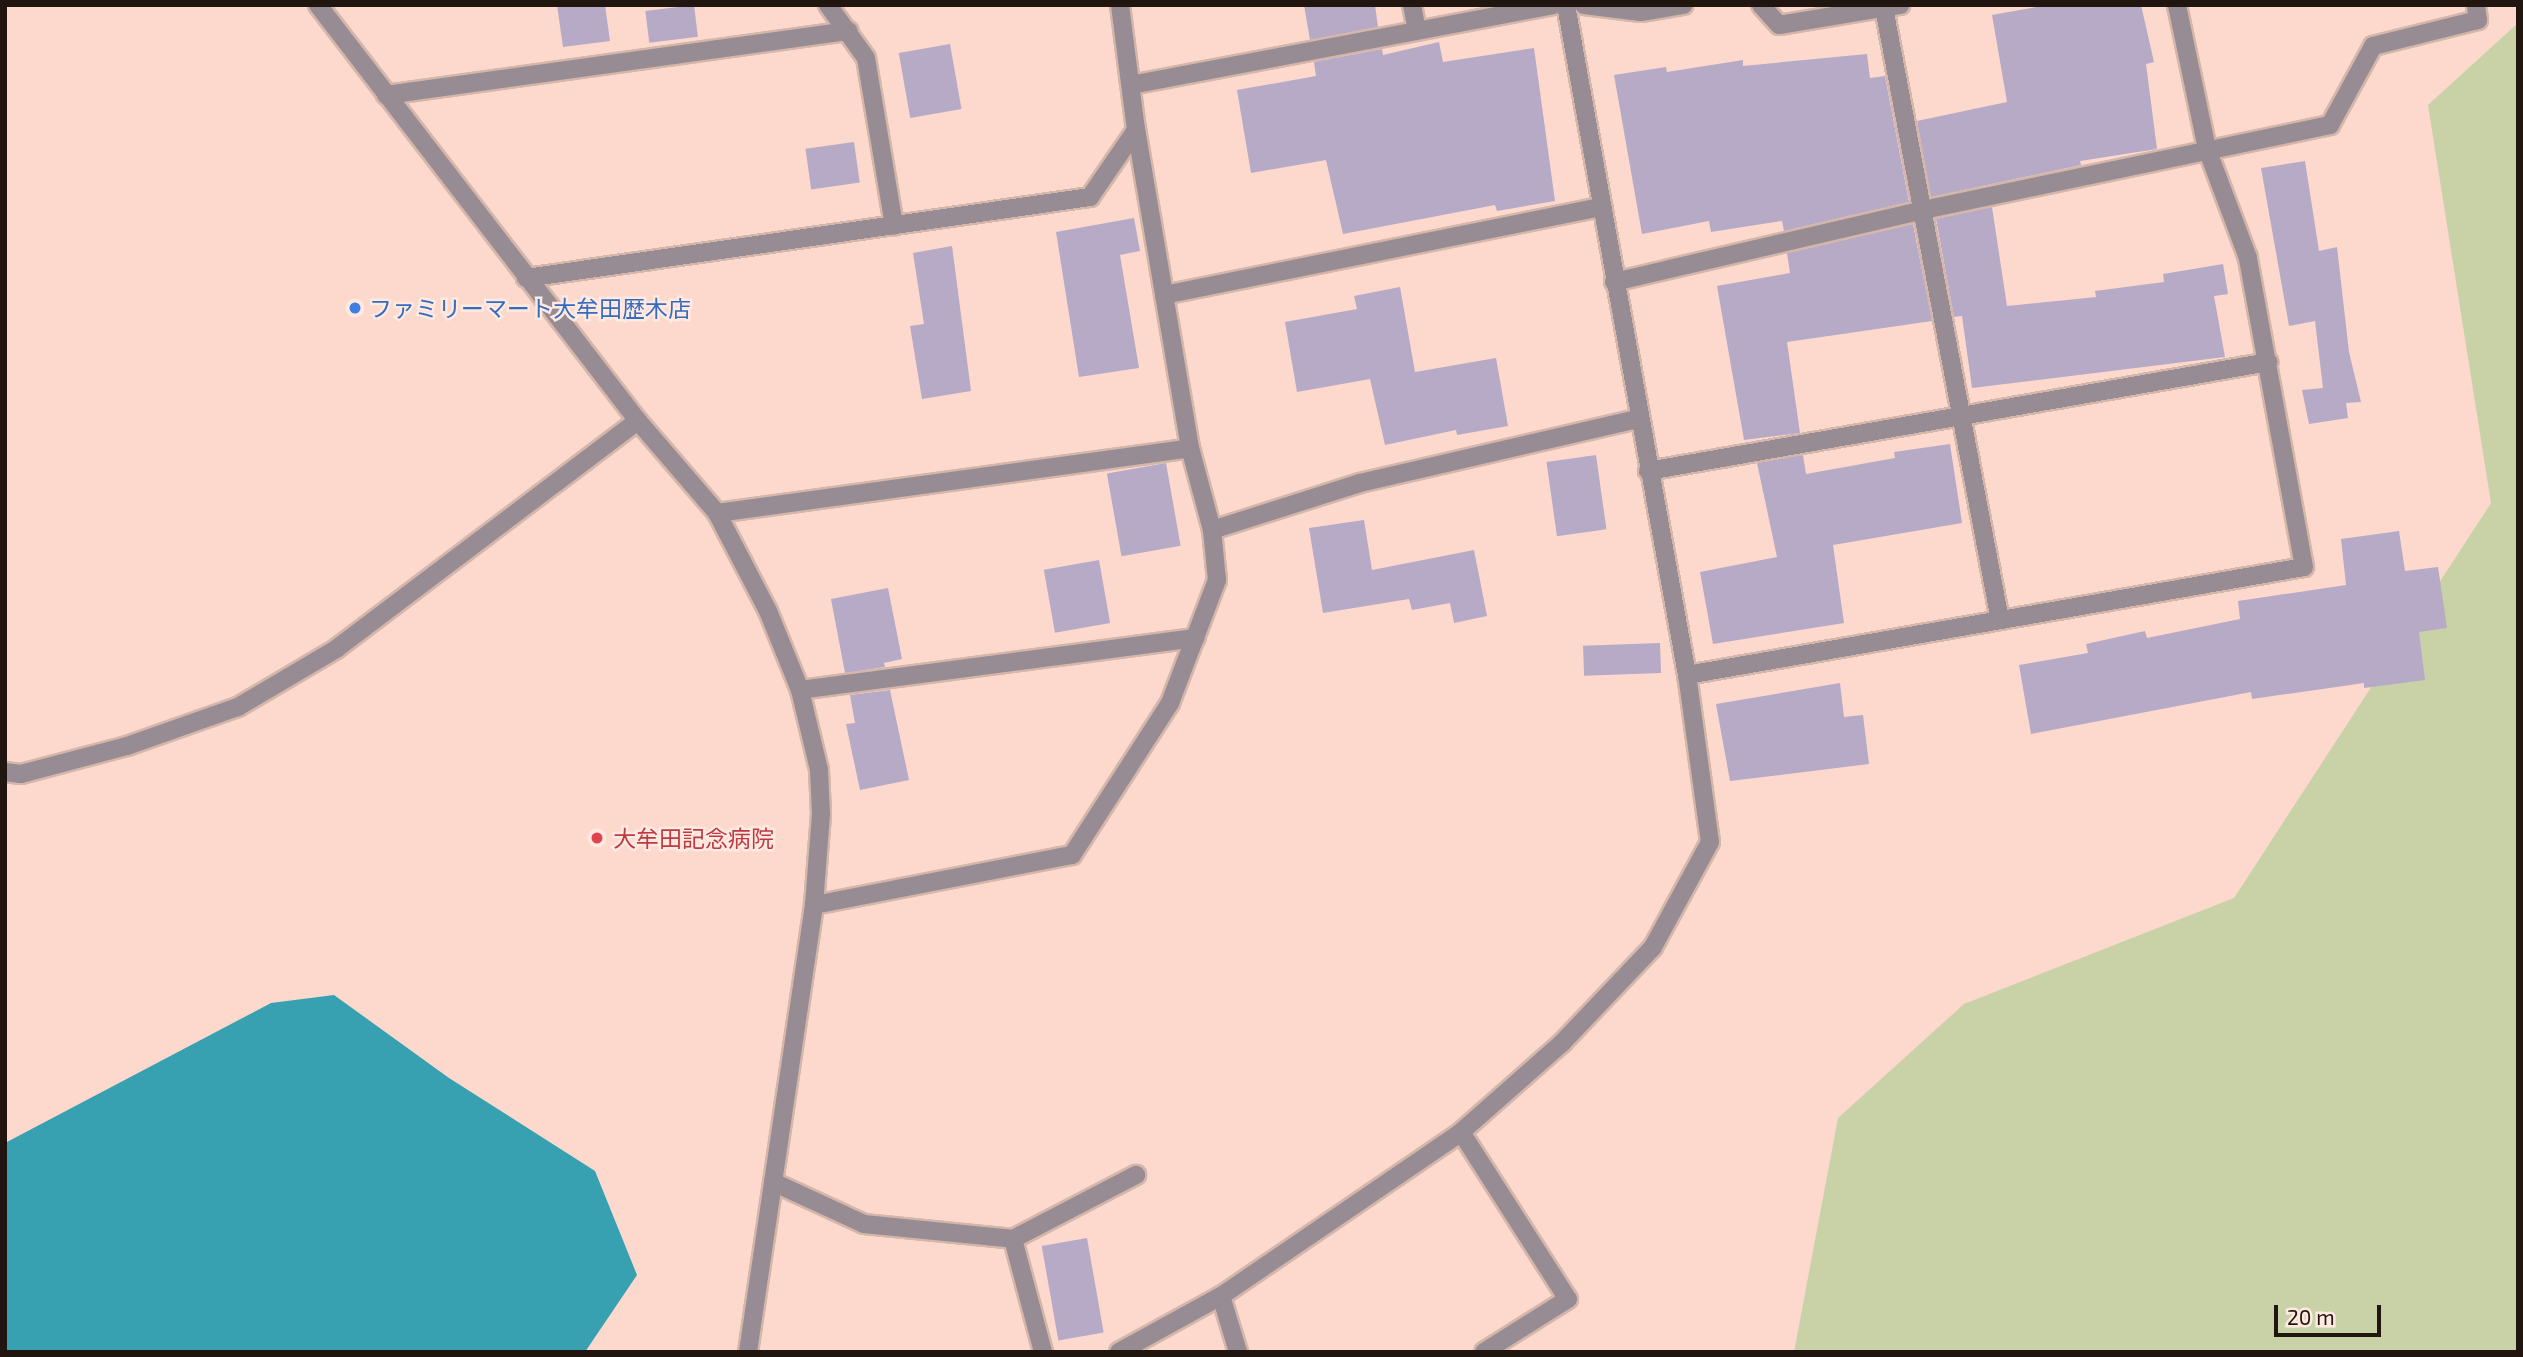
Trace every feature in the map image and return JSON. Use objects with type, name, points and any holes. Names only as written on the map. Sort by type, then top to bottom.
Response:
[{"type":"street","points":[[318,5],[638,421],[717,513],[768,611],[800,690],[819,770],[821,814],[814,905],[748,1352]]},
{"type":"street","points":[[828,5],[866,58],[894,226]]},
{"type":"street","points":[[814,905],[1072,855],[1170,703],[1217,580],[1212,530],[1190,448],[1136,130],[1120,5]]},
{"type":"street","points":[[1412,5],[1417,31]]},
{"type":"street","points":[[1131,85],[1553,5]]},
{"type":"street","points":[[1119,1352],[1221,1296],[1461,1132],[1562,1043],[1653,947],[1710,842],[1687,675],[1638,419],[1566,5]]},
{"type":"street","points":[[1584,5],[1641,12],[1683,5]]},
{"type":"street","points":[[1761,5],[1780,25],[1892,7],[1923,210],[2000,620]]},
{"type":"street","points":[[1687,675],[2304,567],[2269,362],[2248,258],[2207,149],[2177,5]]},
{"type":"street","points":[[1614,282],[1923,210],[2330,125],[2373,46],[2479,20],[2476,5]]},
{"type":"street","points":[[386,95],[849,31]]},
{"type":"street","points":[[526,278],[1090,197],[1136,130]]},
{"type":"street","points":[[1164,295],[1601,207]]},
{"type":"street","points":[[1648,471],[2269,362]]},
{"type":"street","points":[[1212,530],[1360,483],[1638,419]]},
{"type":"street","points":[[5,772],[21,774],[127,746],[238,707],[336,649],[638,421]]},
{"type":"street","points":[[717,513],[1190,448]]},
{"type":"street","points":[[800,690],[1196,638]]},
{"type":"street","points":[[1461,1132],[1568,1298],[1484,1352]]},
{"type":"street","points":[[773,1182],[864,1224],[1013,1239],[1136,1175]]},
{"type":"street","points":[[1013,1239],[1042,1352]]},
{"type":"street","points":[[1221,1296],[1238,1352]]},
{"type":"green space","points":[[2518,23],[2518,1352],[1794,1352],[1838,1118],[1964,1004],[2234,898],[2491,503],[2428,105]]},
{"type":"water","points":[[334,995],[449,1078],[595,1171],[637,1275],[585,1352],[5,1352],[5,1143],[271,1003]]},
{"type":"building","points":[[557,5],[605,5],[610,41],[563,47]]},
{"type":"building","points":[[694,5],[698,37],[649,43],[645,11]]},
{"type":"building","points":[[1304,5],[1375,5],[1378,27],[1310,40]]},
{"type":"building","points":[[2048,5],[2141,5],[2154,62],[2146,64],[2157,149],[2080,161],[2081,165],[1931,197],[1917,121],[2007,102],[1992,15]]},
{"type":"building","points":[[1439,42],[1443,62],[1534,48],[1555,201],[1497,211],[1495,205],[1343,234],[1326,160],[1251,173],[1237,90],[1316,76],[1314,62],[1382,49],[1383,55]]},
{"type":"building","points":[[950,44],[961,109],[910,118],[899,53]]},
{"type":"building","points":[[1867,54],[1870,78],[1885,76],[1909,202],[1784,231],[1782,221],[1711,232],[1709,221],[1642,234],[1614,75],[1666,67],[1667,72],[1743,60],[1743,66]]},
{"type":"building","points":[[854,142],[860,183],[811,189],[805,149]]},
{"type":"building","points":[[2305,161],[2319,251],[2337,247],[2349,352],[2361,402],[2346,403],[2348,418],[2309,424],[2302,390],[2323,388],[2315,321],[2289,326],[2261,168]]},
{"type":"building","points":[[1992,207],[2007,306],[2096,297],[2095,291],[2164,282],[2163,274],[2223,264],[2228,294],[2214,296],[2225,357],[1972,388],[1962,316],[1954,317],[1936,219]]},
{"type":"building","points":[[1134,218],[1140,251],[1120,255],[1139,368],[1079,377],[1056,232]]},
{"type":"building","points":[[1913,224],[1932,321],[1787,342],[1800,433],[1744,440],[1717,286],[1790,273],[1787,253]]},
{"type":"building","points":[[952,246],[971,391],[922,399],[910,326],[924,324],[913,253]]},
{"type":"building","points":[[1400,287],[1415,372],[1496,358],[1508,426],[1457,435],[1456,430],[1385,445],[1370,379],[1297,392],[1285,322],[1357,309],[1354,296]]},
{"type":"building","points":[[1950,444],[1962,523],[1833,545],[1844,623],[1713,644],[1700,572],[1777,557],[1757,463],[1803,455],[1806,474],[1895,458],[1894,452]]},
{"type":"building","points":[[1596,455],[1606,529],[1557,536],[1546,462]]},
{"type":"building","points":[[1166,463],[1181,546],[1121,556],[1107,473]]},
{"type":"building","points":[[1364,520],[1372,570],[1474,550],[1487,616],[1454,623],[1450,603],[1412,610],[1409,599],[1323,613],[1309,528]]},
{"type":"building","points":[[2399,531],[2405,571],[2438,567],[2447,628],[2419,632],[2425,680],[2364,688],[2364,683],[2252,699],[2251,692],[2031,734],[2019,665],[2088,653],[2086,644],[2145,631],[2147,638],[2240,619],[2238,601],[2346,585],[2341,539]]},
{"type":"building","points":[[1099,560],[1110,623],[1055,633],[1044,570]]},
{"type":"building","points":[[888,588],[902,659],[884,663],[885,667],[845,673],[831,599]]},
{"type":"building","points":[[1660,643],[1661,673],[1584,676],[1583,646]]},
{"type":"building","points":[[1840,683],[1844,717],[1863,715],[1869,764],[1730,781],[1716,704]]},
{"type":"building","points":[[890,690],[909,780],[860,790],[846,724],[855,723],[850,695]]},
{"type":"building","points":[[1087,1238],[1104,1333],[1058,1341],[1042,1246]]},
{"type":"place","name":"ファミリーマート大牟田歴木店","points":[[355,308]]},
{"type":"place","name":"大牟田記念病院","points":[[597,838]]}]
